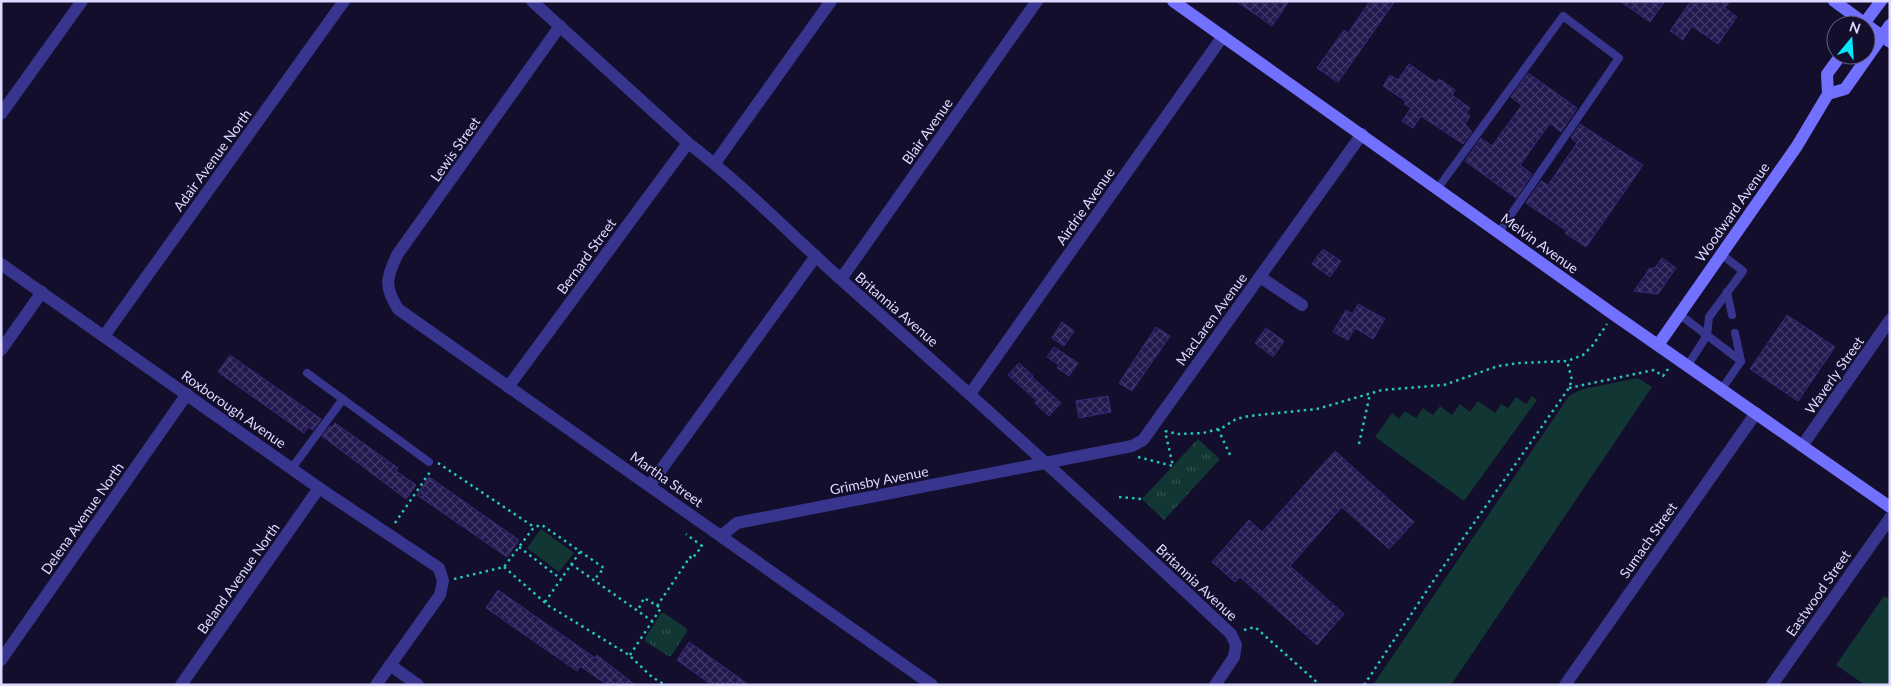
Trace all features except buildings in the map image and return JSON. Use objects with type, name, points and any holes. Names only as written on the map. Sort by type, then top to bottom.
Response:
[{"type":"street","points":[[1,114],[82,1]]},
{"type":"street","name":"Adair Avenue North","points":[[104,336],[344,1]]},
{"type":"street","name":"Britannia Avenue","points":[[532,1],[688,143],[715,164],[840,279],[1046,462],[1234,640]]},
{"type":"street","points":[[715,164],[830,1]]},
{"type":"street","name":"Blair Avenue","points":[[840,279],[1038,1]]},
{"type":"street","name":"Melvin Avenue","points":[[1173,1],[1613,314],[1890,507]]},
{"type":"street","points":[[1834,1],[1852,15]]},
{"type":"street","points":[[1870,15],[1881,1]]},
{"type":"street","points":[[1886,1],[1890,4]]},
{"type":"street","name":"Lewis Street","points":[[389,294],[388,273],[397,255],[560,26]]},
{"type":"street","points":[[1828,94],[1845,88],[1886,39],[1890,26]]},
{"type":"street","name":"Airdrie Avenue","points":[[970,394],[1223,36]]},
{"type":"street","name":"Woodward Avenue","points":[[1658,345],[1797,146],[1828,94],[1827,74],[1834,65]]},
{"type":"street","name":"MacLaren Avenue","points":[[1046,462],[1132,446],[1158,429],[1260,277],[1362,134]]},
{"type":"street","name":"Bernard Street","points":[[508,388],[688,143]]},
{"type":"street","points":[[650,485],[816,256]]},
{"type":"street","name":"Roxborough Avenue","points":[[1,264],[319,488],[439,568],[443,581]]},
{"type":"street","points":[[1260,277],[1302,306]]},
{"type":"street","points":[[1,350],[42,292]]},
{"type":"street","name":"Martha Street","points":[[389,294],[398,309],[932,685]]},
{"type":"street","name":"Waverly Street","points":[[1802,446],[1890,320]]},
{"type":"street","name":"Delena Avenue North","points":[[1,660],[187,394]]},
{"type":"street","name":"Sumach Street","points":[[1565,685],[1756,413]]},
{"type":"street","name":"Grimsby Avenue","points":[[721,536],[737,523],[1046,462]]},
{"type":"street","name":"Beland Avenue North","points":[[181,685],[319,488]]},
{"type":"street","name":"Eastwood Street","points":[[1772,685],[1890,518]]},
{"type":"street","points":[[376,685],[440,595],[443,581]]},
{"type":"street","points":[[1214,685],[1234,657],[1234,640]]},
{"type":"street","points":[[390,665],[418,685]]},
{"type":"lane","points":[[1438,188],[1563,16],[1619,58],[1500,232]]},
{"type":"lane","points":[[1688,366],[1707,335],[1709,318],[1742,271],[1721,254]]},
{"type":"lane","points":[[1727,292],[1732,315]]},
{"type":"lane","points":[[1679,314],[1741,360]]},
{"type":"lane","points":[[1722,389],[1741,360],[1735,333]]},
{"type":"lane","points":[[307,373],[429,462]]},
{"type":"lane","points":[[292,468],[343,399]]},
{"type":"path","points":[[1158,429],[1178,434],[1203,433],[1218,429],[1236,419],[1249,416],[1317,409],[1382,390],[1444,385],[1498,366],[1567,361],[1583,355],[1593,345],[1613,314]]},
{"type":"path","points":[[1364,685],[1441,569],[1569,388],[1572,380],[1567,361]]},
{"type":"path","points":[[1569,388],[1654,370],[1663,376],[1669,368]]},
{"type":"path","points":[[1359,444],[1370,394]]},
{"type":"path","points":[[1118,449],[1144,459],[1173,466],[1158,429]]},
{"type":"path","points":[[1218,429],[1231,457]]},
{"type":"path","points":[[387,534],[436,462],[534,527]]},
{"type":"path","points":[[1118,497],[1142,499]]},
{"type":"path","points":[[443,581],[504,567],[534,527],[542,525],[604,568],[594,580]]},
{"type":"path","points":[[657,606],[690,557],[692,559],[702,546],[686,534]]},
{"type":"path","points":[[519,547],[561,579]]},
{"type":"path","points":[[545,602],[580,552]]},
{"type":"path","points":[[571,564],[652,621]]},
{"type":"path","points":[[504,567],[545,602],[629,655],[652,677],[665,685]]},
{"type":"path","points":[[629,655],[661,608],[644,598],[638,610]]},
{"type":"path","points":[[1234,640],[1255,627],[1320,685]]},
{"type":"green space","points":[[1638,378],[1652,387],[1451,685],[1373,685],[1569,396],[1583,389]]},
{"type":"green space","points":[[1532,396],[1537,400],[1464,501],[1375,437],[1392,413],[1399,419],[1405,411],[1416,418],[1423,408],[1433,415],[1440,406],[1452,415],[1460,404],[1470,412],[1478,401],[1495,413],[1501,404],[1508,408],[1516,397],[1526,404]]},
{"type":"green space","points":[[1198,439],[1220,459],[1164,520],[1142,499]]},
{"type":"green space","points":[[541,529],[574,553],[559,572],[527,548]]},
{"type":"green space","points":[[1884,596],[1890,599],[1890,685],[1865,685],[1836,665]]},
{"type":"green space","points":[[661,613],[664,613],[686,628],[687,632],[671,656],[645,641]]}]
